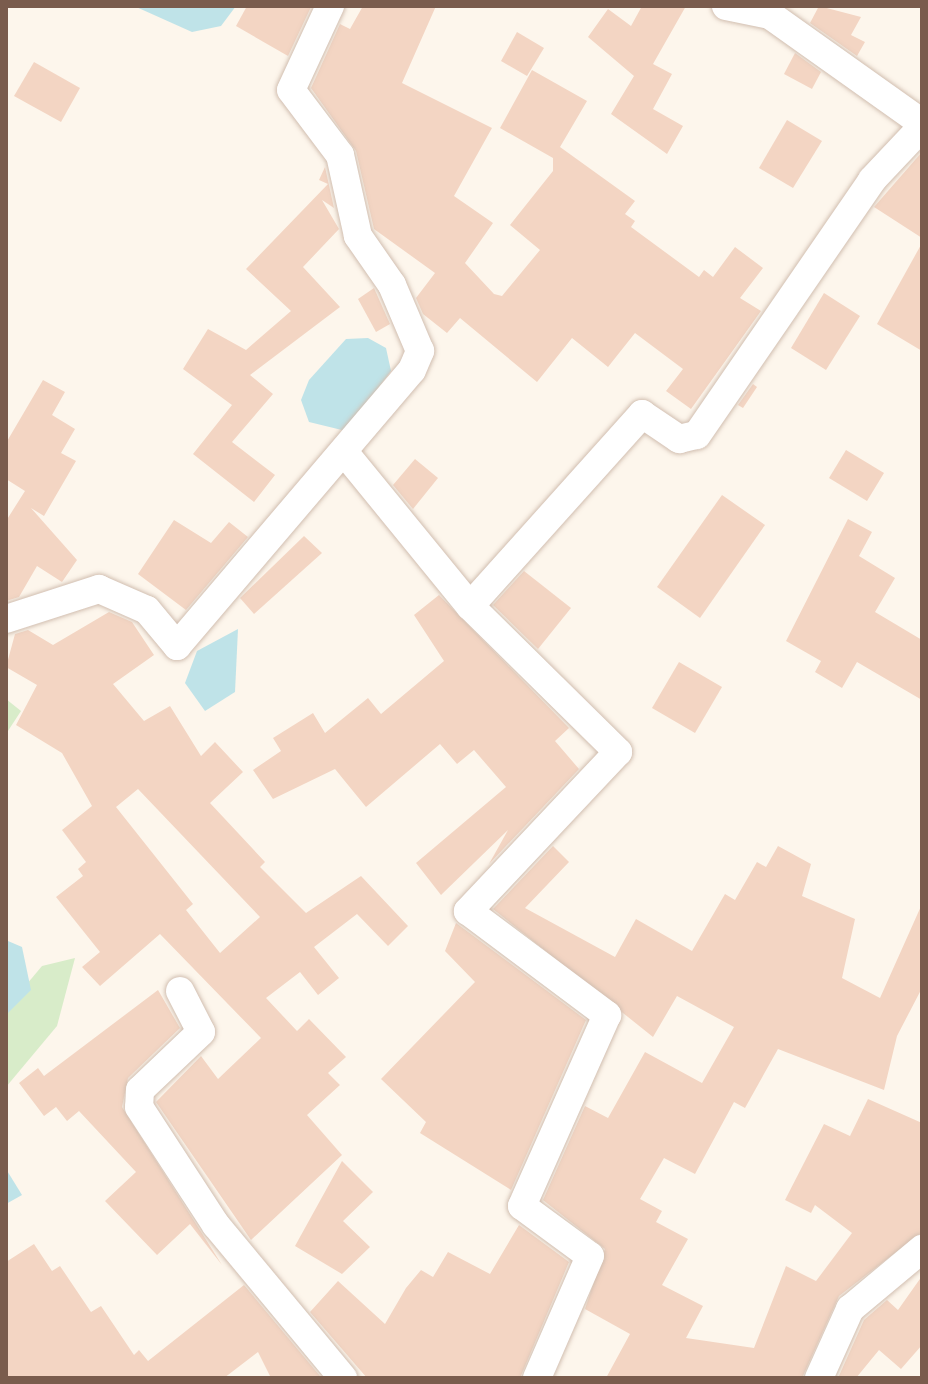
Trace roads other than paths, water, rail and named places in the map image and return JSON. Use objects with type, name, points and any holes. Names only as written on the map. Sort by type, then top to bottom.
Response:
[{"type":"street","points":[[6,619],[99,589],[147,610],[177,646],[345,453],[420,351],[392,285],[358,236],[340,155],[291,90],[330,6]]},
{"type":"street","points":[[470,606],[642,414],[679,439],[697,435],[872,180],[922,125],[770,15],[726,6]]},
{"type":"street","points":[[345,453],[470,606],[618,752],[468,911],[607,1015],[522,1206],[590,1256],[537,1378]]},
{"type":"street","points":[[180,991],[201,1032],[140,1090],[139,1107],[216,1225],[343,1378]]},
{"type":"street","points":[[819,1378],[850,1309],[922,1249]]},
{"type":"water","points":[[134,6],[236,6],[221,26],[192,32]]},
{"type":"water","points":[[368,338],[386,348],[391,371],[346,431],[309,422],[301,400],[309,380],[346,339]]},
{"type":"water","points":[[238,629],[235,692],[205,711],[185,683],[197,651]]},
{"type":"water","points":[[8,941],[22,947],[31,990],[6,1015]]},
{"type":"water","points":[[6,1169],[22,1195],[6,1204]]}]
